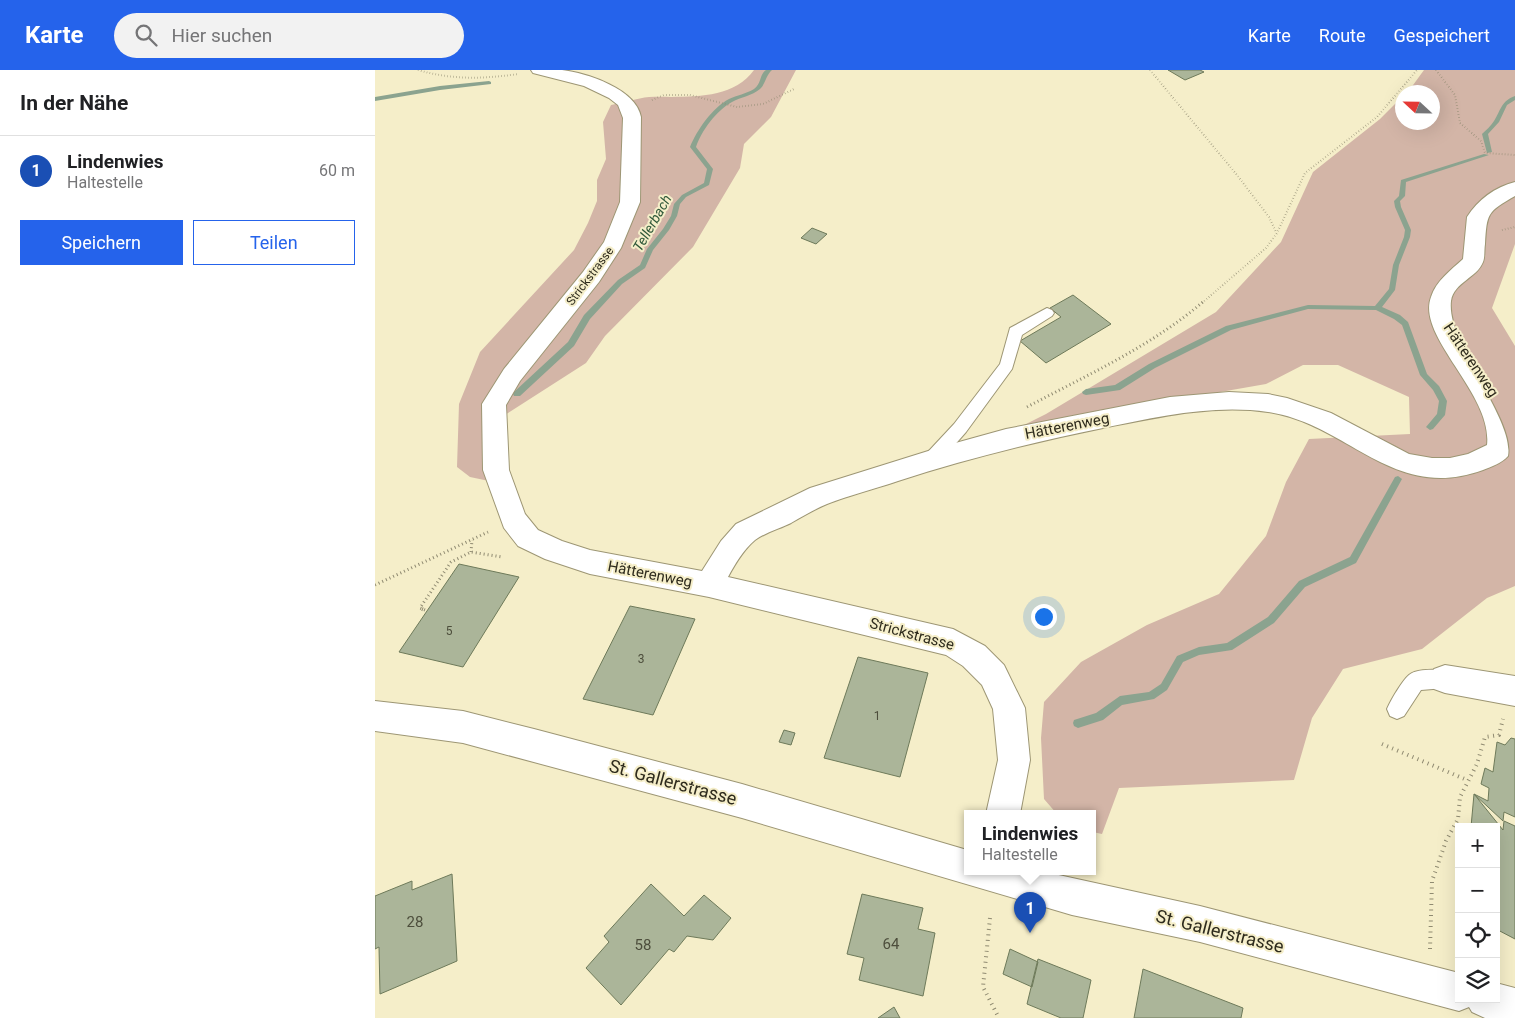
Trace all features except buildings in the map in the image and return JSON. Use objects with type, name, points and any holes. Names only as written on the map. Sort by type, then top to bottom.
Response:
[{"type":"street","points":[[539,70],[606,89],[620,97],[630,109]]},
{"type":"street","name":"Strickstrasse","points":[[514,520],[497,470],[494,404],[512,375],[591,277],[614,243],[630,202],[633,122],[630,109]]},
{"type":"street","name":"Hätterenweg","points":[[514,520],[529,538],[555,551],[590,562],[709,585],[717,569],[744,533],[819,496],[932,459],[1007,438],[1167,406],[1235,400],[1291,408],[1339,428],[1387,456],[1415,466],[1448,470],[1474,462],[1498,450],[1507,436],[1506,415],[1488,382],[1456,340],[1442,317],[1440,302],[1446,287],[1473,261],[1477,218],[1487,203],[1515,188]]},
{"type":"street","name":"Strickstrasse","points":[[709,585],[953,642],[974,656],[993,676],[1009,708],[1014,760],[1004,810]]},
{"type":"street","points":[[1445,679],[1513,690]]},
{"type":"street","name":"St. Gallerstrasse","points":[[375,716],[463,727],[742,800],[964,866]]},
{"type":"street","name":"St. Gallerstrasse","points":[[996,875],[1072,897],[1200,924],[1455,991]]},
{"type":"street","points":[[1500,1003],[1515,1007]]},
{"type":"lane","points":[[932,459],[959,428],[1007,365],[1015,332],[1047,313]]},
{"type":"lane","points":[[1397,709],[1416,680],[1445,679]]},
{"type":"path","points":[[418,70],[442,78],[467,80],[539,70]]},
{"type":"path","points":[[1151,70],[1237,175],[1269,217],[1277,233]]},
{"type":"path","points":[[1025,409],[1126,354],[1191,312],[1266,248],[1277,233],[1305,173],[1377,117],[1417,70]]},
{"type":"path","points":[[1437,70],[1455,95],[1461,123],[1481,140],[1485,153],[1515,155]]},
{"type":"path","points":[[630,109],[664,95],[690,95],[737,107],[763,104],[794,89]]},
{"type":"path","points":[[375,585],[514,520]]},
{"type":"path","points":[[471,552],[472,540]]},
{"type":"path","points":[[427,611],[420,608],[451,562],[471,552],[502,558]]},
{"type":"path","points":[[1430,950],[1432,881],[1446,841],[1458,819],[1460,797],[1467,780],[1477,764],[1485,737],[1499,735],[1513,690]]},
{"type":"path","points":[[1382,744],[1467,780]]},
{"type":"path","points":[[990,918],[983,987],[999,1018]]},
{"type":"shaded area","points":[[754,70],[796,70],[771,117],[744,144],[740,168],[693,247],[605,336],[586,363],[494,422],[489,481],[470,477],[457,467],[459,404],[480,352],[574,250],[588,223],[597,201],[597,180],[606,159],[603,122],[611,105],[640,98],[706,95],[720,92],[733,88]]},
{"type":"shaded area","points":[[1424,70],[1515,70],[1515,244],[1492,308],[1515,346],[1515,586],[1487,598],[1422,649],[1343,669],[1312,718],[1294,780],[1119,788],[1102,834],[1096,833],[1096,810],[1054,810],[1044,799],[1041,738],[1044,702],[1081,662],[1147,625],[1219,594],[1266,536],[1286,482],[1309,439],[1410,434],[1409,397],[1338,365],[1303,365],[1266,384],[1020,427],[1046,414],[1216,312],[1281,242],[1313,172],[1380,119],[1395,104],[1395,130],[1440,130],[1440,85],[1413,85]]},
{"type":"waterway","name":"Tellerbach","points":[[517,394],[571,344],[587,317],[620,282],[643,266],[650,249],[666,230],[674,216],[677,204],[684,196],[707,184],[710,169],[693,147],[698,135],[725,104],[756,90],[764,80],[765,73],[769,70]]},
{"type":"waterway","points":[[375,99],[440,88],[489,83]]},
{"type":"waterway","points":[[1489,152],[1485,134],[1496,122],[1507,102],[1515,98]]},
{"type":"waterway","points":[[1377,308],[1392,290],[1396,265],[1407,237],[1408,230],[1397,201],[1402,196],[1403,181],[1486,155]]},
{"type":"waterway","points":[[1086,392],[1117,388],[1152,366],[1229,328],[1308,307],[1377,308]]},
{"type":"waterway","points":[[1377,308],[1397,317],[1405,324],[1424,375],[1436,388],[1443,401],[1441,415],[1430,427]]},
{"type":"waterway","points":[[1078,723],[1099,717],[1120,701],[1151,696],[1164,687],[1180,659],[1199,651],[1229,647],[1271,620],[1302,584],[1353,560],[1398,479]]},
{"type":"place","name":"Lindenwies","points":[[1030,933]]}]
